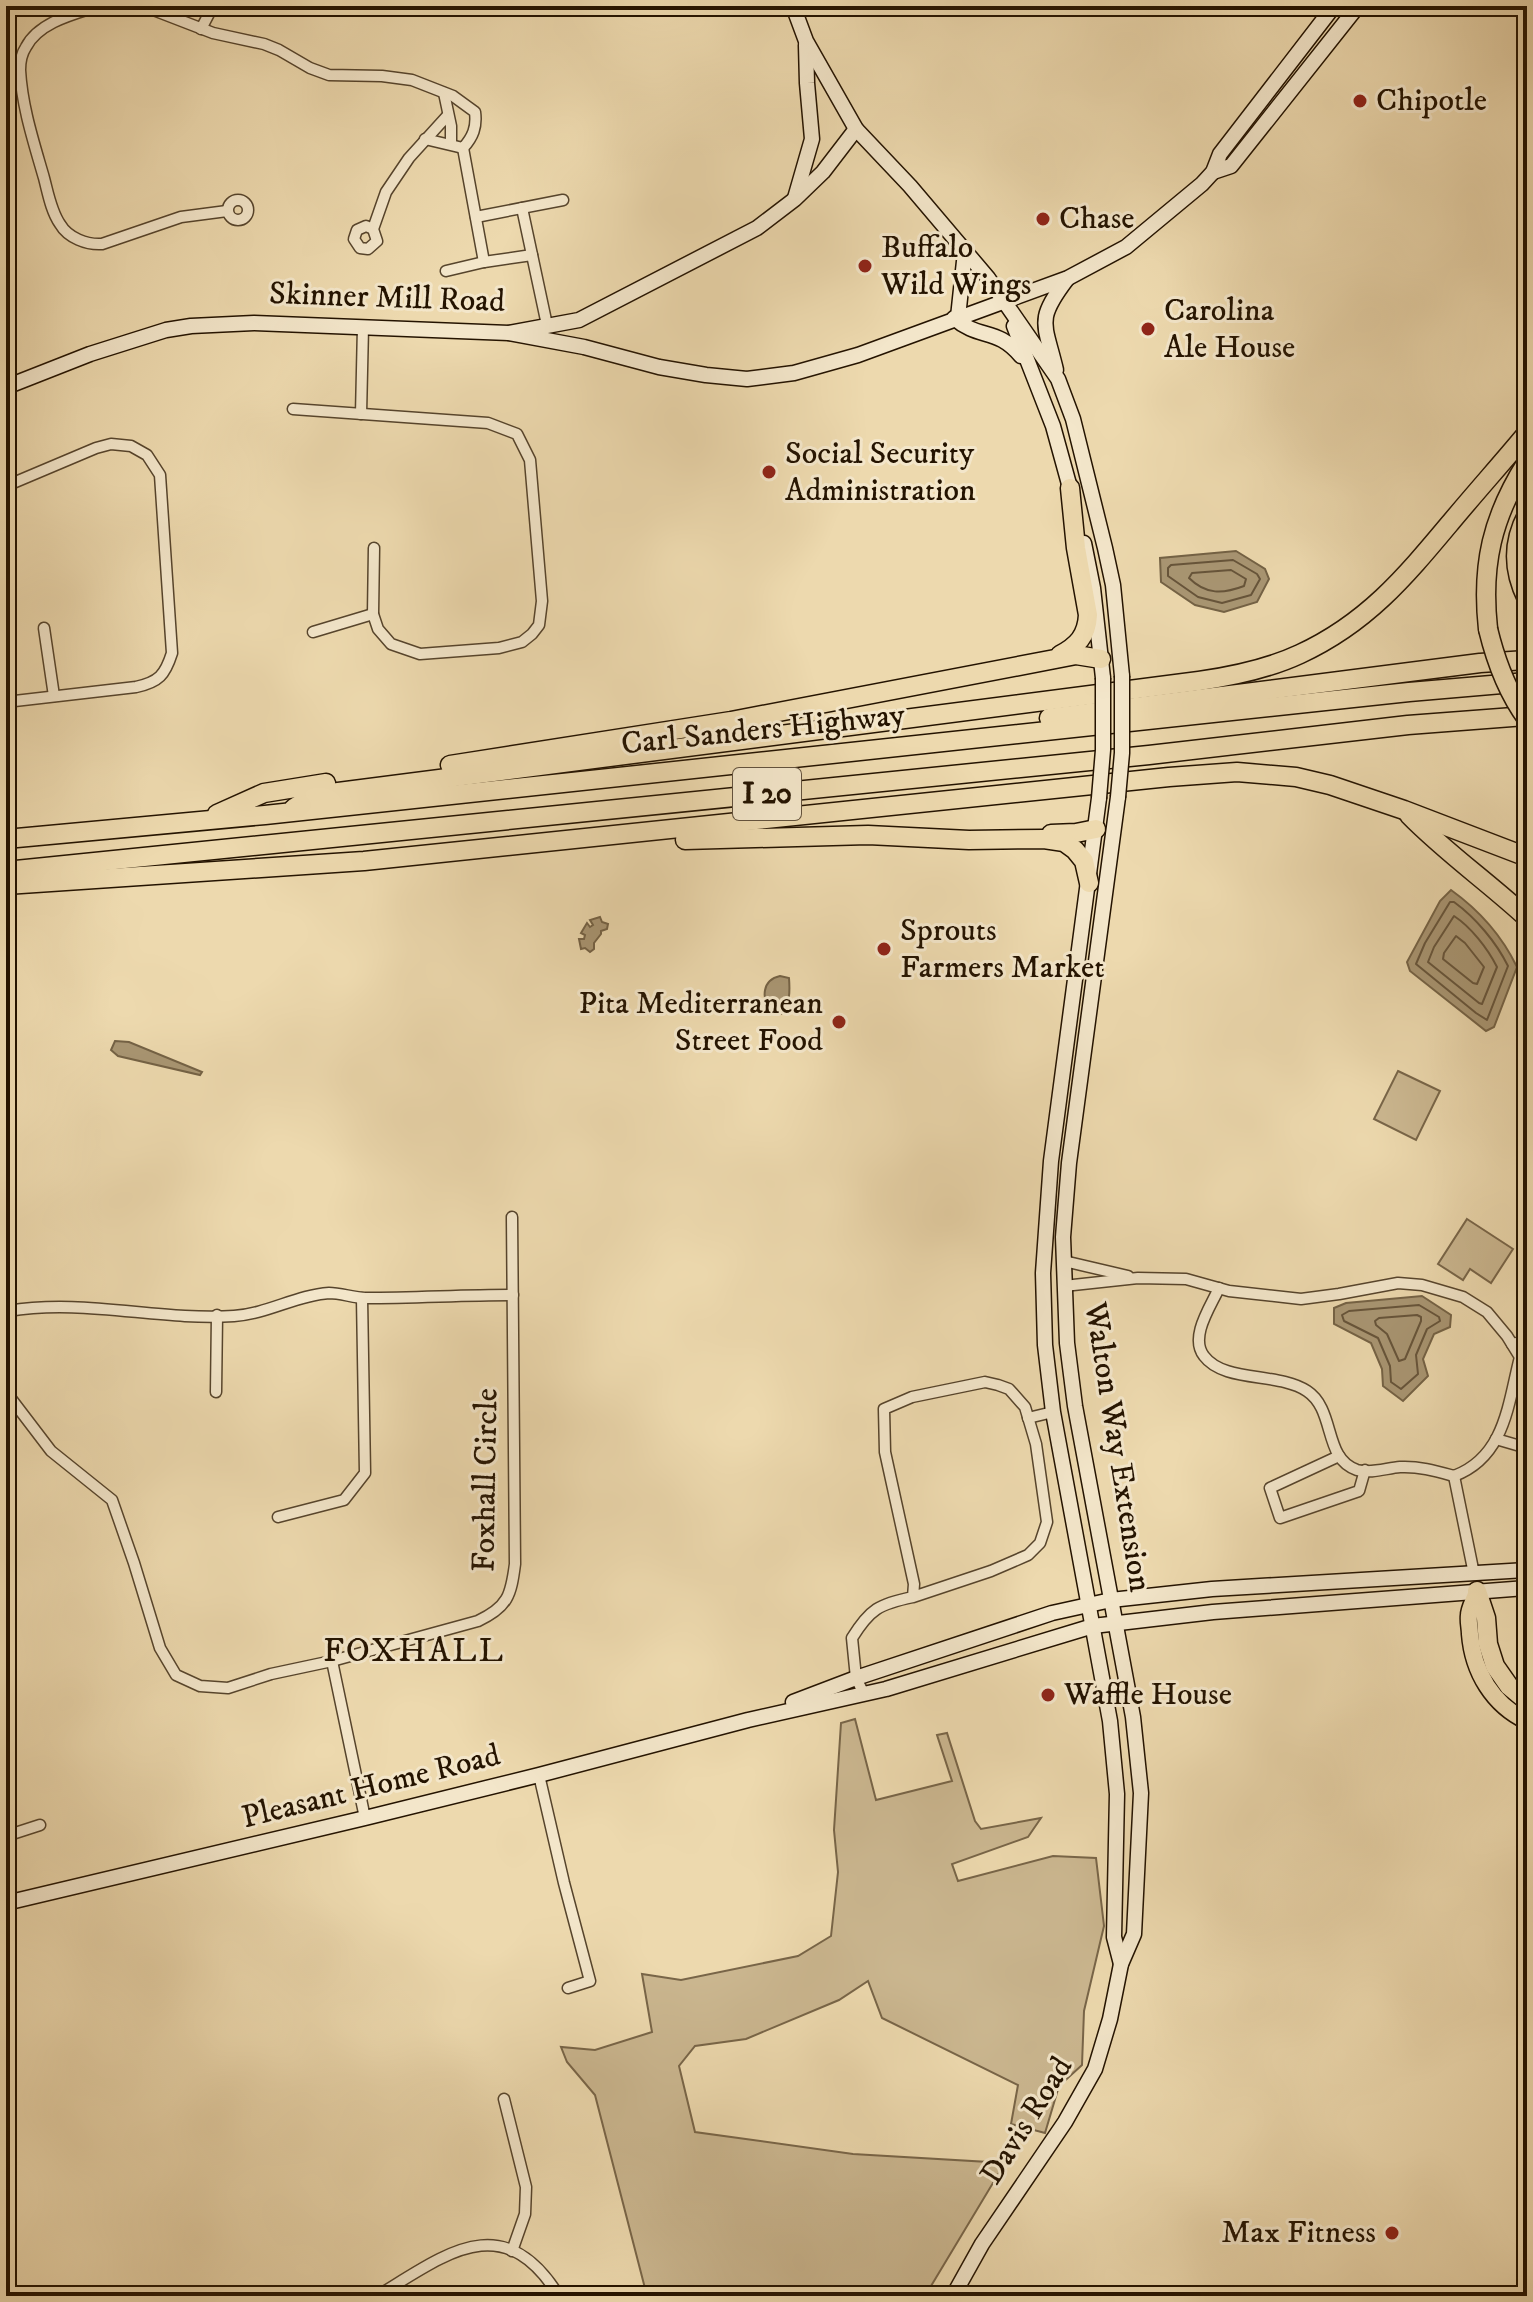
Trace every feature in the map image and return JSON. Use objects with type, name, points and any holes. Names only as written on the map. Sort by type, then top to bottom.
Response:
[{"type":"highway","points":[[289,812],[316,794],[1199,681],[1273,665],[1338,634],[1391,592],[1527,433]]},
{"type":"highway","points":[[1527,462],[1506,499],[1490,547],[1485,583],[1488,629],[1495,657],[1505,684],[1527,717]]},
{"type":"highway","points":[[1053,659],[1080,641],[1087,623],[1070,488]]},
{"type":"highway","points":[[1527,515],[1515,549],[1517,573],[1527,599]]},
{"type":"highway","points":[[201,820],[264,793],[731,721],[1076,655],[1102,668]]},
{"type":"highway","points":[[908,745],[972,728],[1480,663],[1527,660]]},
{"type":"highway","name":"Carl Sanders Highway","points":[[6,839],[1527,682]]},
{"type":"highway","name":"Carl Sanders Highway","points":[[6,871],[1149,755],[1408,725],[1527,717]]},
{"type":"highway","points":[[6,885],[364,861],[1076,786],[1237,772],[1296,777],[1330,785],[1527,857]]},
{"type":"highway","points":[[1404,810],[1436,842],[1527,918]]},
{"type":"highway","points":[[599,837],[628,843],[708,838],[1062,834],[1096,829]]},
{"type":"highway","points":[[940,837],[1064,842],[1084,861],[1089,883]]},
{"type":"highway","points":[[1476,1582],[1495,1666],[1509,1686],[1527,1701]]},
{"type":"main road","name":"Walton Way Extension","points":[[793,6],[806,41],[856,129],[910,186],[988,278],[1058,379],[1073,419],[1113,585],[1122,674],[1122,753],[1116,822],[1073,1132],[1063,1237],[1068,1349],[1075,1406],[1116,1623]]},
{"type":"main road","points":[[509,333],[584,347],[659,367],[747,379],[794,373],[858,355],[1068,278],[1126,247],[1213,172],[1220,154],[1334,6]]},
{"type":"main road","points":[[1213,172],[1231,166],[1358,6]]},
{"type":"main road","points":[[795,199],[812,139],[806,41]]},
{"type":"main road","name":"Skinner Mill Road","points":[[6,387],[90,354],[166,330],[191,326],[254,323],[509,333],[579,320],[757,228],[795,199],[823,172],[856,129]]},
{"type":"main road","points":[[956,318],[962,293],[965,252]]},
{"type":"main road","points":[[1058,379],[1044,322],[1048,306],[1068,278]]},
{"type":"main road","name":"Walton Way Extension","points":[[1002,300],[1053,426],[1070,488],[1093,588],[1102,668],[1103,739],[1096,829],[1055,1127],[1043,1273],[1045,1345],[1053,1412],[1093,1626]]},
{"type":"main road","points":[[956,318],[975,332],[1004,340],[1029,365]]},
{"type":"main road","points":[[579,320],[584,347]]},
{"type":"main road","points":[[1102,668],[1122,674]]},
{"type":"main road","points":[[1096,829],[1116,822]]},
{"type":"main road","points":[[1055,1127],[1073,1132]]},
{"type":"main road","points":[[1476,1582],[1527,1570]]},
{"type":"main road","points":[[1476,1582],[1527,1588]]},
{"type":"main road","points":[[1476,1582],[1469,1614],[1471,1645],[1480,1675],[1507,1709],[1527,1721]]},
{"type":"main road","name":"Pleasant Home Road","points":[[748,1720],[856,1678],[1052,1613],[1111,1600],[1212,1589],[1476,1582]]},
{"type":"main road","name":"Pleasant Home Road","points":[[6,1903],[365,1818],[748,1720],[886,1689],[1093,1626],[1213,1612],[1353,1603],[1476,1582]]},
{"type":"main road","name":"Davis Road","points":[[953,2296],[982,2244],[1065,2122],[1095,2069],[1110,2019],[1121,1964],[1134,1934],[1141,1793],[1133,1717],[1116,1623]]},
{"type":"main road","name":"Davis Road","points":[[1093,1626],[1110,1721],[1117,1794],[1114,1937],[1121,1964]]},
{"type":"street","points":[[99,6],[51,24],[37,33],[25,47],[20,66],[28,122],[60,225],[68,234],[92,245],[181,217],[227,211]]},
{"type":"street","points":[[143,6],[201,29],[264,44],[329,75],[412,80],[467,105],[475,112],[475,129],[463,148],[484,262]]},
{"type":"street","points":[[201,29],[213,6]]},
{"type":"street","points":[[444,93],[451,126],[451,144]]},
{"type":"street","points":[[373,229],[386,192],[409,158],[448,115]]},
{"type":"street","points":[[425,139],[463,148]]},
{"type":"street","points":[[476,217],[563,200]]},
{"type":"street","points":[[522,208],[547,325]]},
{"type":"street","points":[[446,271],[532,255]]},
{"type":"street","points":[[361,414],[363,327]]},
{"type":"street","points":[[293,409],[488,423],[517,434],[530,460],[542,601],[539,625],[522,642],[499,648],[420,654],[391,644],[378,629],[373,614],[374,548]]},
{"type":"street","points":[[6,486],[111,444],[131,446],[147,455],[160,475],[172,653],[166,671],[152,683],[6,702]]},
{"type":"street","points":[[313,632],[373,614]]},
{"type":"street","points":[[44,628],[54,696]]},
{"type":"street","name":"Foxhall Circle","points":[[6,1392],[51,1451],[112,1500],[160,1648],[176,1675],[200,1686],[228,1688],[478,1621],[495,1613],[506,1603],[515,1564],[512,1217]]},
{"type":"street","points":[[1064,1261],[1138,1278]]},
{"type":"street","points":[[1064,1286],[1138,1278],[1186,1279],[1219,1288],[1301,1299],[1398,1283],[1422,1285],[1463,1297],[1487,1312],[1520,1357],[1501,1430],[1489,1453],[1470,1470],[1454,1476],[1421,1467],[1358,1470],[1342,1461],[1323,1409],[1307,1391],[1290,1384],[1215,1367],[1202,1354],[1199,1338],[1219,1288]]},
{"type":"street","points":[[6,1314],[29,1308],[66,1307],[182,1316],[234,1316],[330,1293],[362,1298],[513,1295]]},
{"type":"street","points":[[278,1517],[344,1500],[365,1473],[362,1298]]},
{"type":"street","points":[[216,1392],[217,1315]]},
{"type":"street","points":[[1512,1344],[1527,1341]]},
{"type":"street","points":[[864,1694],[856,1678],[852,1638],[873,1610],[891,1601],[913,1597],[991,1571],[1028,1555],[1040,1543],[1047,1522],[1036,1444],[1025,1407],[1009,1389],[985,1382],[912,1397],[884,1409],[885,1452],[914,1584],[913,1597]]},
{"type":"street","points":[[1028,1418],[1053,1412]]},
{"type":"street","points":[[1496,1439],[1527,1448]]},
{"type":"street","points":[[1339,1456],[1270,1488],[1280,1518],[1359,1491],[1365,1470]]},
{"type":"street","points":[[1454,1476],[1476,1582]]},
{"type":"street","points":[[332,1661],[365,1818]]},
{"type":"street","points":[[539,1775],[590,1981],[568,1988]]},
{"type":"street","points":[[6,1836],[40,1825]]},
{"type":"street","points":[[504,2099],[526,2187],[525,2214],[512,2251]]},
{"type":"street","points":[[377,2296],[455,2251],[476,2245],[501,2246],[535,2264],[559,2296]]},
{"type":"shaded area","points":[[1398,1071],[1440,1091],[1416,1140],[1374,1119]]},
{"type":"shaded area","points":[[1467,1219],[1513,1249],[1491,1283],[1470,1269],[1463,1280],[1438,1264]]},
{"type":"shaded area","points":[[855,1719],[876,1800],[952,1781],[937,1735],[947,1733],[975,1821],[981,1829],[1041,1818],[1028,1837],[952,1864],[958,1881],[1053,1856],[1096,1858],[1104,1926],[1084,2011],[1082,2065],[1059,2086],[1045,2133],[1011,2124],[1018,2085],[882,2018],[868,1981],[839,2000],[746,2039],[695,2046],[679,2066],[695,2132],[853,2154],[1005,2163],[925,2296],[647,2296],[595,2095],[567,2062],[561,2047],[595,2050],[652,2032],[642,1974],[681,1980],[798,1956],[831,1936],[838,1872],[834,1830],[841,1723]]},
{"type":"water","points":[[1236,551],[1265,569],[1269,579],[1257,602],[1224,612],[1195,605],[1161,582],[1160,558]]},
{"type":"water","points":[[1451,890],[1489,924],[1517,967],[1494,1027],[1486,1031],[1410,971],[1407,962],[1440,901]]},
{"type":"water","points":[[600,917],[602,922],[608,924],[607,929],[601,931],[594,949],[590,952],[581,949],[579,939],[584,939],[585,935],[581,933],[587,923],[590,927],[593,925],[590,920]]},
{"type":"water","points":[[780,976],[789,978],[788,1002],[782,1014],[771,1012],[765,996],[770,981]]},
{"type":"water","points":[[115,1041],[129,1042],[202,1072],[200,1075],[118,1056],[111,1050]]},
{"type":"water","points":[[1422,1296],[1451,1315],[1450,1327],[1434,1334],[1423,1359],[1428,1376],[1403,1401],[1383,1386],[1382,1369],[1371,1343],[1334,1324],[1334,1308],[1346,1303]]},
{"type":"place","name":"Chipotle","points":[[1360,101]]},
{"type":"place","name":"Chase","points":[[1043,219]]},
{"type":"place","name":"Buffalo Wild Wings","points":[[865,266]]},
{"type":"place","name":"Carolina Ale House","points":[[1148,329]]},
{"type":"place","name":"Social Security Administration","points":[[769,472]]},
{"type":"place","name":"Sprouts Farmers Market","points":[[884,949]]},
{"type":"place","name":"Pita Mediterranean Street Food","points":[[839,1022]]},
{"type":"place","name":"Waffle House","points":[[1048,1695]]},
{"type":"place","name":"Max Fitness","points":[[1392,2233]]},
{"type":"district","name":"FOXHALL","points":[[414,1651]]}]
